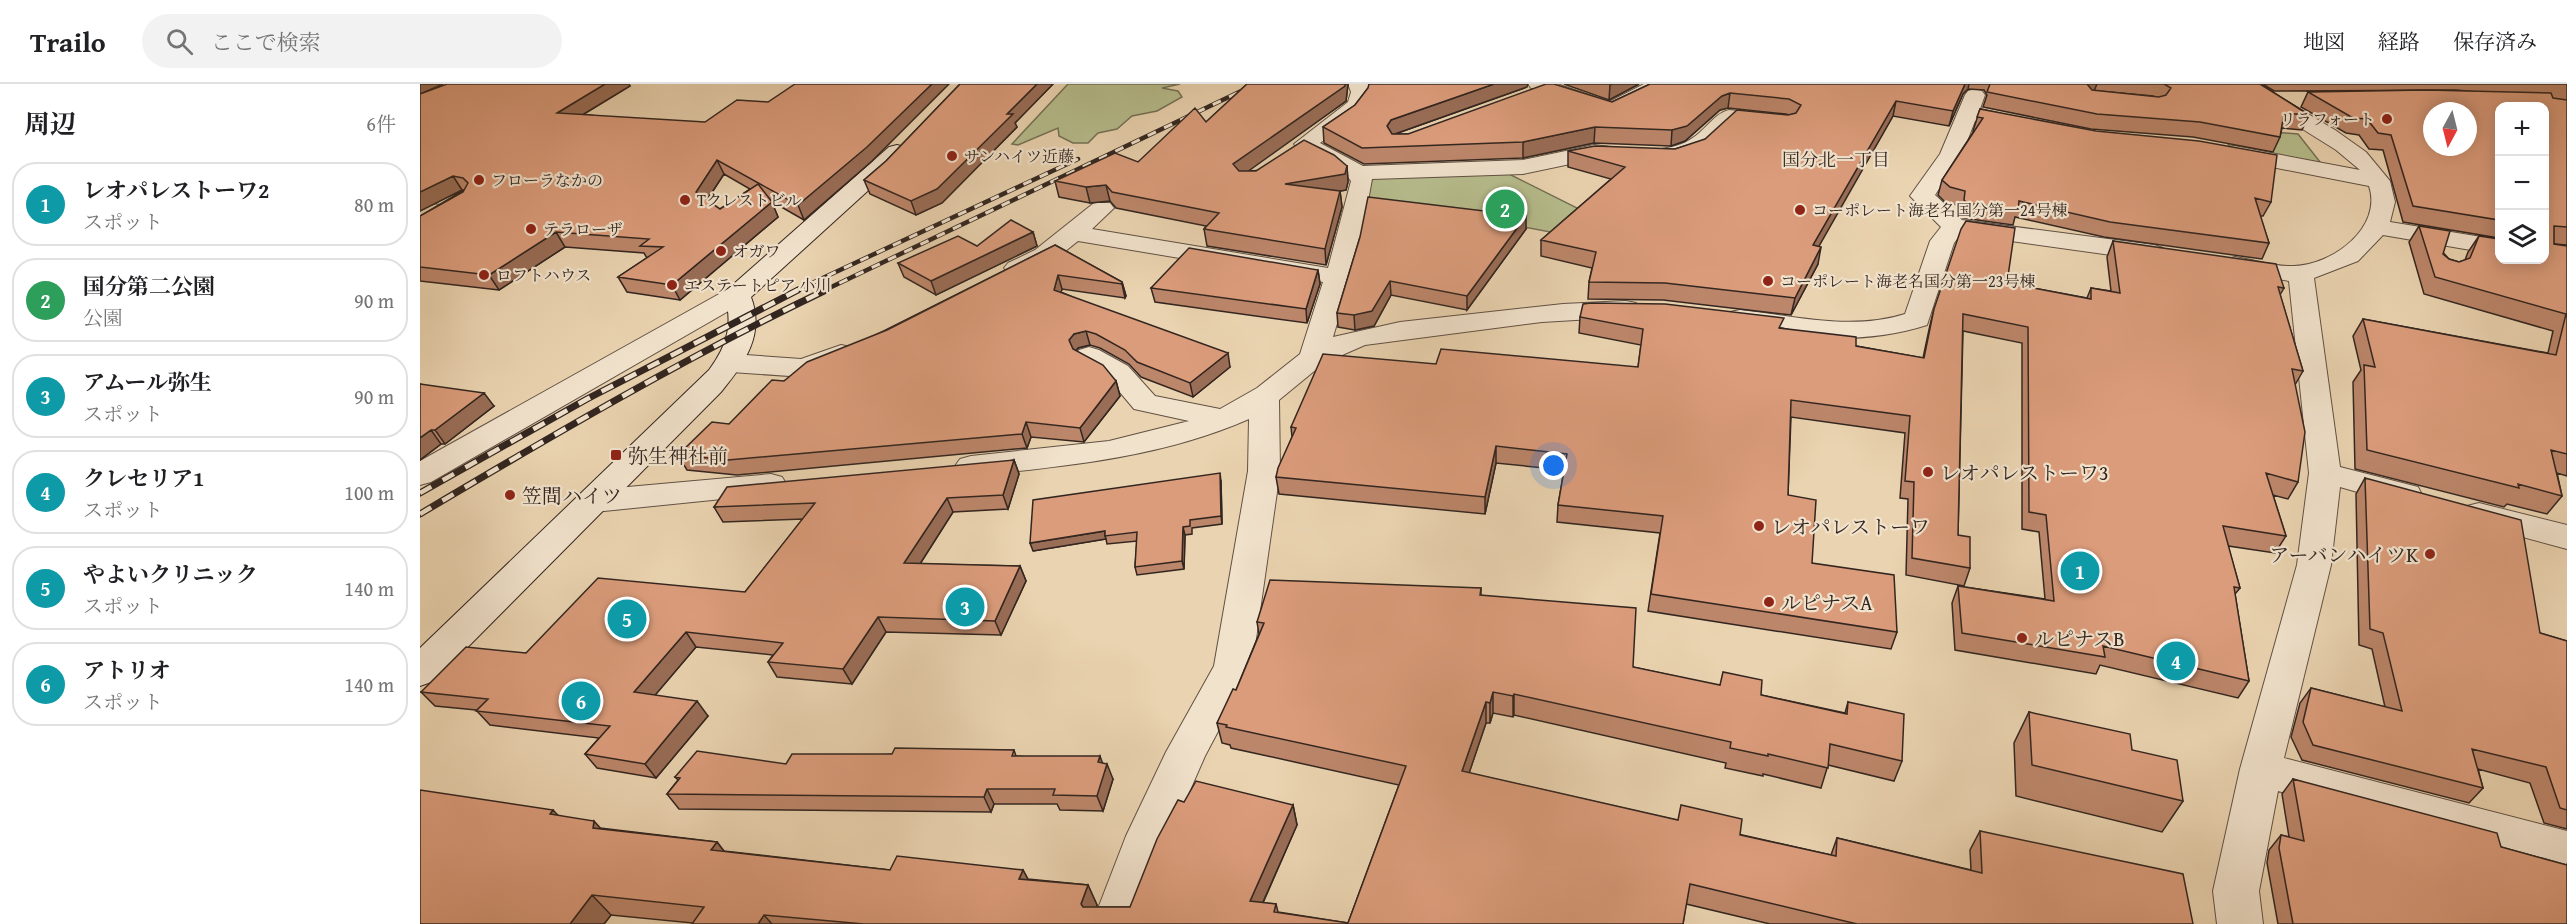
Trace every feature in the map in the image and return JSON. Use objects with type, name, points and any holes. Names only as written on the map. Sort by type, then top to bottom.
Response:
[{"type":"street","points":[[1358,84],[1362,92],[1357,105],[1296,150],[1359,173],[1523,167],[1594,152],[1673,155],[1694,148],[1729,116],[1786,122]]},
{"type":"street","points":[[1538,89],[1610,109],[1659,84]]},
{"type":"street","points":[[2209,261],[2301,274],[2355,252],[2384,212],[2379,181],[2372,170],[2353,153],[2245,84]]},
{"type":"street","points":[[2269,99],[2309,98]]},
{"type":"street","points":[[2046,129],[1972,104],[1951,154],[1922,196],[1955,226],[2174,256]]},
{"type":"street","points":[[420,475],[737,295],[882,168],[911,137]]},
{"type":"street","points":[[2215,150],[2379,181]]},
{"type":"street","points":[[1313,357],[1346,250],[1362,181],[1359,173]]},
{"type":"street","points":[[420,195],[463,199],[429,219]]},
{"type":"street","points":[[990,280],[1044,255],[1101,208]]},
{"type":"street","points":[[1718,316],[1860,333],[1897,327],[1917,319],[1942,241],[1955,226]]},
{"type":"street","points":[[2376,226],[2454,250],[2495,248]]},
{"type":"street","points":[[1073,233],[1337,277]]},
{"type":"street","points":[[2241,924],[2236,891],[2261,769],[2314,565],[2325,473],[2301,274]]},
{"type":"street","points":[[420,671],[711,386],[731,363],[737,353],[745,318],[737,295]]},
{"type":"street","points":[[948,468],[1068,457],[1124,449],[1224,419],[1264,399],[1285,377],[1313,357],[1342,343],[1404,331],[1590,309],[1655,310]]},
{"type":"street","points":[[731,363],[804,368],[864,342]]},
{"type":"street","points":[[1089,356],[1118,372],[1145,403],[1224,419]]},
{"type":"street","points":[[1115,924],[1148,836],[1186,752],[1233,667],[1264,471],[1264,399]]},
{"type":"street","points":[[2325,473],[2567,537]]},
{"type":"street","points":[[594,501],[795,483]]},
{"type":"street","points":[[2261,769],[2567,850]]},
{"type":"green space","points":[[1068,84],[1180,84],[1162,88],[1178,91],[1182,97],[1157,111],[1132,116],[1117,129],[1098,133],[1088,143],[1073,143],[1059,136],[1058,128],[1018,145],[1012,144]]},
{"type":"green space","points":[[2216,127],[2298,134],[2324,167],[2231,148]]},
{"type":"green space","points":[[1509,174],[1603,221],[1587,239],[1367,197],[1372,180],[1376,177]]},
{"type":"building","points":[[447,84],[605,84],[557,113],[705,122],[737,100],[768,102],[795,84],[932,84],[867,147],[798,205],[717,160],[696,192],[720,209],[758,184],[772,202],[672,285],[618,277],[663,247],[640,246],[649,239],[556,232],[489,275],[420,267],[420,216],[463,192],[468,183],[463,178],[453,176],[420,192],[420,94]]},
{"type":"building","points":[[960,84],[1037,84],[1007,114],[1013,114],[937,189],[911,201],[864,180],[886,161]]},
{"type":"building","points":[[1247,84],[1345,84],[1233,164],[1239,171],[1256,171],[1304,140],[1334,155],[1347,166],[1345,174],[1285,184],[1340,191],[1325,249],[1204,229],[1219,213],[1112,192],[1106,185],[1086,187],[1055,181],[1115,153],[1138,162],[1195,108],[1206,122]]},
{"type":"building","points":[[1369,84],[1494,84],[1391,120],[1387,126],[1392,134],[1408,134],[1546,84],[1554,84],[1612,102],[1650,84],[1965,84],[1953,111],[1896,101],[1813,245],[1821,247],[1795,298],[1665,283],[1589,282],[1596,252],[1541,240],[1625,167],[1568,151],[1595,146],[1675,149],[1705,139],[1737,110],[1788,115],[1796,113],[1801,105],[1789,99],[1730,93],[1722,96],[1687,126],[1672,130],[1595,127],[1523,142],[1362,148],[1323,127],[1355,105]]},
{"type":"building","points":[[1990,84],[2087,84],[2092,90],[2159,97],[2166,95],[2171,88],[2164,84],[2260,84],[2309,115],[2284,113],[2280,137],[2200,122],[2097,114],[1987,92]]},
{"type":"building","points":[[2426,90],[2551,93],[2553,98],[2567,100],[2567,227],[2554,226],[2554,244],[2567,246],[2567,454],[2551,450],[2562,496],[2518,484],[2519,488],[2367,450],[2364,365],[2375,367],[2363,319],[2556,355],[2566,314],[2435,277],[2419,226],[2450,231],[2443,254],[2459,262],[2470,258],[2479,236],[2495,238],[2495,264],[2549,264],[2549,102],[2495,102],[2495,219],[2413,206],[2391,135],[2378,133],[2367,119],[2353,118],[2308,92]]},
{"type":"building","points":[[1980,109],[2096,131],[2199,141],[2277,155],[2271,202],[2255,198],[2269,243],[2110,222],[2019,201],[2018,210],[1967,203],[1964,200],[1965,191],[1950,187],[1942,180],[1983,118],[1977,117]]},
{"type":"building","points":[[1368,197],[1526,216],[1467,296],[1390,281],[1372,311],[1354,315],[1337,313],[1360,237]]},
{"type":"building","points":[[1011,220],[1033,232],[931,281],[898,263],[958,236],[977,246]]},
{"type":"building","points":[[1966,221],[2015,228],[2007,283],[2091,299],[2091,288],[2120,293],[2113,241],[2276,264],[2284,288],[2278,287],[2303,371],[2292,369],[2305,432],[2298,482],[2266,473],[2286,536],[2223,526],[2240,588],[2234,587],[2249,681],[2103,646],[2105,657],[1962,633],[1958,586],[2054,601],[2046,515],[2029,512],[2028,327],[1963,314],[1958,535],[1970,537],[1970,568],[1912,558],[1914,482],[1905,481],[1910,416],[1791,400],[1788,495],[1816,500],[1812,563],[1894,575],[1897,632],[1651,594],[1663,516],[1558,505],[1567,454],[1496,446],[1485,497],[1276,477],[1296,428],[1291,427],[1323,354],[1436,364],[1441,349],[1638,367],[1643,329],[1580,317],[1583,304],[1665,304],[1784,318],[1779,328],[1856,337],[1856,346],[1924,358],[1934,309],[1961,229]]},
{"type":"building","points":[[1055,245],[1122,284],[1058,275],[1054,290],[1228,353],[1190,383],[1137,362],[1125,350],[1086,331],[1074,334],[1069,340],[1073,349],[1103,365],[1116,381],[1080,428],[1026,422],[1022,434],[728,460],[678,455],[712,422],[729,424],[772,380],[784,381],[807,362],[887,330]]},
{"type":"building","points":[[1189,248],[1318,270],[1306,309],[1151,288]]},
{"type":"building","points":[[420,384],[484,393],[435,430],[431,430],[420,438]]},
{"type":"building","points":[[1014,460],[1003,495],[947,498],[904,563],[1020,566],[995,621],[878,617],[843,669],[768,662],[783,643],[686,632],[634,692],[697,701],[645,764],[585,754],[610,726],[476,711],[488,699],[421,692],[466,647],[526,653],[598,578],[745,592],[815,503],[714,507],[727,487]]},
{"type":"building","points":[[1220,473],[1221,516],[1190,520],[1190,526],[1183,527],[1182,561],[1135,567],[1137,532],[1105,536],[1105,531],[1030,543],[1033,500]]},
{"type":"building","points":[[2365,478],[2521,520],[2540,633],[2567,641],[2567,810],[2560,808],[2546,767],[2472,749],[2483,788],[2313,745],[2303,722],[2311,688],[2402,711],[2383,633],[2370,629]]},
{"type":"building","points":[[1270,580],[1481,588],[1480,595],[1636,608],[1633,667],[1720,685],[1723,672],[1762,680],[1761,695],[1847,714],[1848,702],[1904,714],[1902,761],[1830,744],[1828,768],[1730,748],[1731,742],[1514,694],[1513,696],[1493,692],[1490,703],[1486,702],[1462,771],[1678,820],[1681,805],[1742,819],[1740,835],[1836,856],[1837,838],[1982,873],[1980,831],[2183,874],[2193,924],[1857,924],[1690,884],[1683,924],[864,924],[764,915],[758,924],[692,924],[704,907],[592,895],[570,924],[420,924],[420,790],[553,810],[550,814],[594,821],[593,828],[717,842],[711,850],[890,870],[897,856],[1023,870],[1019,879],[1088,885],[1081,904],[1083,907],[1130,907],[1157,839],[1178,800],[1184,802],[1196,781],[1293,805],[1250,901],[1276,904],[1274,912],[1348,923],[1406,766],[1226,727],[1227,725],[1217,723],[1233,689],[1236,690],[1264,623],[1257,622]]},
{"type":"building","points":[[2029,712],[2130,734],[2132,750],[2177,760],[2183,801],[2032,765]]},
{"type":"building","points":[[895,748],[1014,750],[1012,756],[1100,756],[1098,762],[1107,764],[1097,796],[1053,795],[1055,789],[987,789],[984,797],[667,794],[680,778],[675,777],[697,751],[786,764],[792,754],[892,754]]},
{"type":"building","points":[[2293,779],[2497,833],[2501,847],[2567,865],[2567,924],[2293,924],[2279,848],[2281,835],[2304,841]]},
{"type":"railway","points":[[823,291],[1256,84]]},
{"type":"railway","points":[[795,291],[1078,159]]},
{"type":"railway","points":[[420,493],[587,399],[798,290]]},
{"type":"railway","points":[[420,514],[671,369],[826,290]]},
{"type":"place","name":"リラフォート","points":[[2387,119]]},
{"type":"place","name":"サンハイツ近藤","points":[[952,156]]},
{"type":"place","name":"フローラなかの","points":[[479,180]]},
{"type":"place","name":"Tクレストビル","points":[[685,200]]},
{"type":"place","name":"国分第二公園","points":[[1505,209]]},
{"type":"place","name":"コーポレート海老名国分第一24号棟","points":[[1800,210]]},
{"type":"place","name":"テラローザ","points":[[531,229]]},
{"type":"place","name":"オガワ","points":[[721,251]]},
{"type":"place","name":"ロフトハウス","points":[[484,275]]},
{"type":"place","name":"コーポレート海老名国分第一23号棟","points":[[1768,281]]},
{"type":"place","name":"エステートピア 小川","points":[[672,285]]},
{"type":"place","name":"弥生神社前","points":[[616,455]]},
{"type":"place","name":"レオパレストーワ3","points":[[1928,472]]},
{"type":"place","name":"笠間ハイツ","points":[[510,495]]},
{"type":"place","name":"レオパレストーワ","points":[[1759,526]]},
{"type":"place","name":"アーバンハイツK","points":[[2430,554]]},
{"type":"place","name":"レオパレストーワ2","points":[[2080,571]]},
{"type":"place","name":"ルピナスA","points":[[1769,602]]},
{"type":"place","name":"アムール弥生","points":[[965,607]]},
{"type":"place","name":"やよいクリニック","points":[[627,619]]},
{"type":"place","name":"ルピナスB","points":[[2022,638]]},
{"type":"place","name":"クレセリア1","points":[[2176,661]]},
{"type":"place","name":"アトリオ","points":[[581,701]]},
{"type":"district","name":"国分北一丁目","points":[[1836,159]]}]
